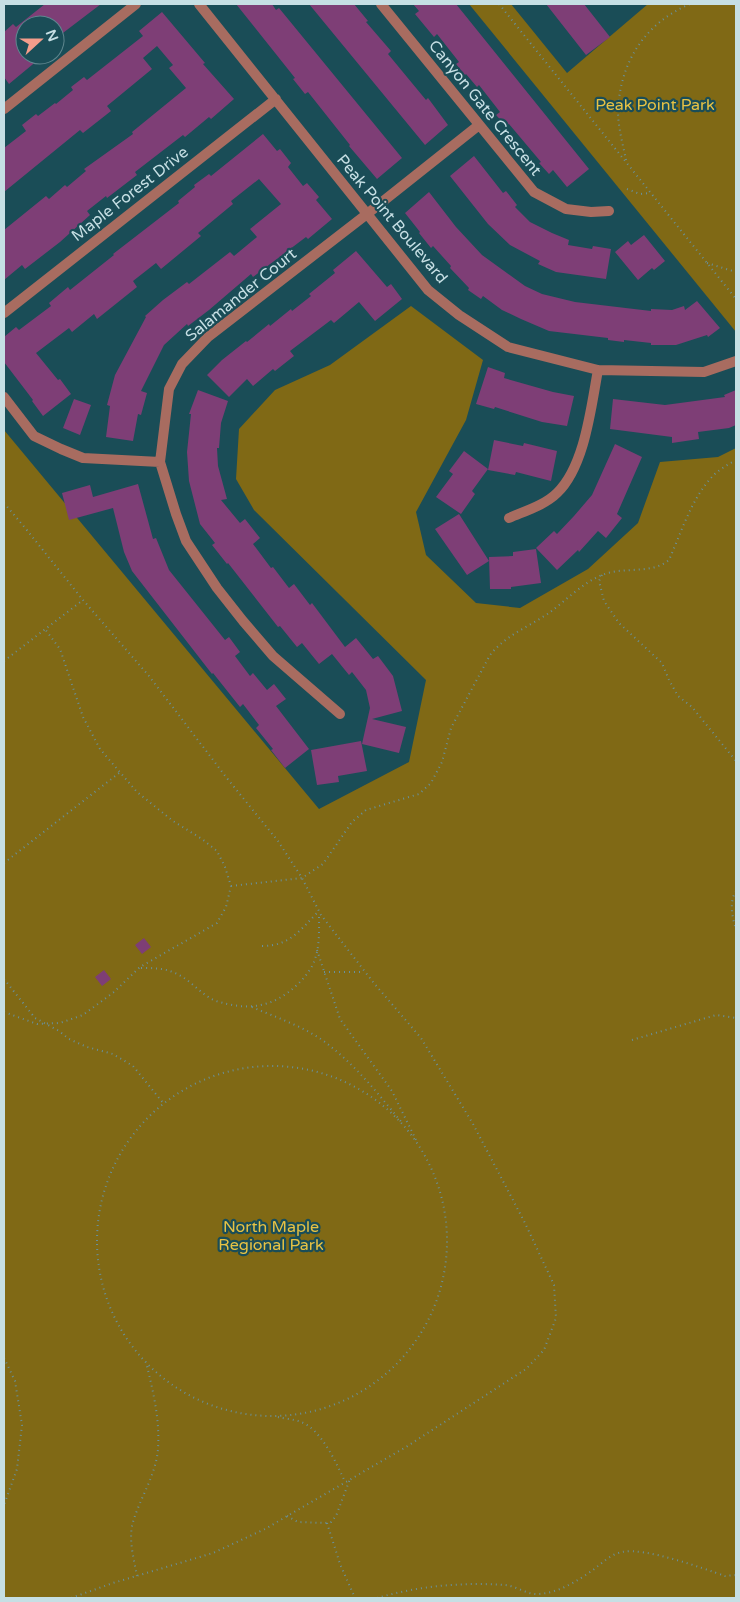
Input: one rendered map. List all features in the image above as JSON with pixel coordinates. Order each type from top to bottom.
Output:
[{"type":"street","points":[[4,109],[136,4]]},
{"type":"street","name":"Peak Point Boulevard","points":[[198,4],[428,290],[459,315],[508,347],[598,370],[704,372],[736,361]]},
{"type":"street","name":"Canyon Gate Crescent","points":[[381,4],[534,192],[566,209],[591,212],[610,211]]},
{"type":"street","name":"Maple Forest Drive","points":[[4,313],[276,99]]},
{"type":"street","name":"Salamander Court","points":[[340,714],[273,656],[217,588],[186,541],[160,462],[169,390],[182,364],[208,337],[478,125]]},
{"type":"street","points":[[509,518],[544,503],[558,493],[573,471],[587,430],[598,370]]},
{"type":"street","points":[[4,397],[34,436],[61,449],[83,458],[160,462]]},
{"type":"path","points":[[499,4],[736,299]]},
{"type":"path","points":[[626,162],[618,113],[622,78],[642,37],[673,11],[690,4]]},
{"type":"path","points":[[627,189],[640,194],[651,193]]},
{"type":"path","points":[[708,263],[736,272]]},
{"type":"path","points":[[231,886],[302,878],[323,864],[352,822],[366,810],[419,794],[431,782],[442,762],[452,728],[496,647],[505,638],[548,614],[602,575],[618,571],[654,568],[664,564],[669,560],[698,496],[711,477],[720,469],[736,460]]},
{"type":"path","points":[[4,503],[83,600],[149,676],[226,777],[278,841],[302,878],[319,911],[365,972],[421,1038],[472,1124],[525,1223],[554,1285],[556,1318],[544,1350],[526,1369],[406,1447],[265,1529],[213,1553],[70,1598]]},
{"type":"path","points":[[602,575],[599,581],[604,601],[619,622],[662,663],[678,696],[692,707],[736,761]]},
{"type":"path","points":[[4,661],[83,600]]},
{"type":"path","points":[[4,1012],[37,1024],[60,1023],[83,1015],[114,992],[140,968],[217,922],[226,907],[231,886],[217,851],[173,821],[137,792],[100,749],[83,717],[60,650],[45,629]]},
{"type":"path","points":[[4,863],[119,773]]},
{"type":"path","points":[[736,891],[731,903],[736,929]]},
{"type":"path","points":[[262,946],[274,946],[292,938],[319,911]]},
{"type":"path","points":[[140,968],[160,968],[176,973],[214,1000],[240,1007],[268,1004],[291,990],[305,977],[315,960],[319,911]]},
{"type":"path","points":[[275,1417],[317,1411],[356,1396],[390,1371],[417,1340],[436,1303],[446,1262],[446,1220],[436,1179],[392,1091],[340,1019],[317,949]]},
{"type":"path","points":[[324,972],[365,972]]},
{"type":"path","points":[[4,979],[35,1018],[69,1039],[87,1047],[113,1054],[133,1066],[164,1104]]},
{"type":"path","points":[[250,1006],[294,1024],[329,1045],[369,1082],[416,1142]]},
{"type":"path","points":[[632,1040],[716,1015],[736,1018]]},
{"type":"path","points":[[346,1482],[320,1436],[303,1422],[234,1412],[194,1398],[159,1375],[128,1341],[107,1300],[97,1254],[100,1208],[114,1164],[140,1126],[174,1095],[216,1074],[261,1066],[307,1069],[351,1084],[389,1110],[416,1142]]},
{"type":"path","points":[[4,1358],[15,1381],[22,1425],[18,1469],[4,1505]]},
{"type":"path","points":[[137,1576],[132,1551],[133,1524],[149,1485],[158,1451],[156,1404],[146,1361]]},
{"type":"path","points":[[287,1516],[298,1522],[331,1522],[336,1516],[350,1479]]},
{"type":"path","points":[[327,1523],[340,1564],[355,1598]]},
{"type":"path","points":[[377,1598],[399,1592],[433,1587],[489,1584],[509,1585],[537,1594],[566,1588],[608,1558],[622,1552],[648,1553],[725,1576],[736,1575]]},
{"type":"green space","name":"Peak Point Park","points":[[469,4],[511,4],[567,73],[648,4],[736,4],[736,332]]},
{"type":"green space","name":"North Maple Regional Park","points":[[411,306],[483,360],[466,420],[416,512],[426,555],[476,603],[520,608],[588,569],[638,523],[660,462],[718,457],[736,448],[736,1598],[4,1598],[4,430],[319,809],[409,762],[426,680],[254,510],[236,479],[239,429],[275,390],[330,365]]},
{"type":"building","points":[[45,4],[101,4],[65,31],[65,15],[31,15]]},
{"type":"building","points":[[236,4],[272,4],[276,10],[279,8],[402,158],[377,179],[308,92],[305,94],[293,79],[295,78]]},
{"type":"building","points":[[309,4],[354,4],[368,21],[366,22],[391,51],[388,54],[426,100],[428,98],[448,125],[425,145]]},
{"type":"building","points":[[413,4],[456,4],[589,169],[567,187],[553,170],[549,174],[509,124],[506,126],[496,115],[500,112],[479,85],[477,87],[456,64],[459,62],[437,34],[434,37],[415,14],[419,11]]},
{"type":"building","points":[[546,4],[584,4],[610,37],[586,55]]},
{"type":"building","points":[[162,12],[205,63],[203,64],[234,99],[211,119],[209,117],[185,137],[183,135],[135,172],[137,175],[87,211],[90,215],[60,242],[25,269],[22,265],[4,280],[4,230],[46,196],[49,199],[65,185],[67,187],[86,171],[84,169],[133,134],[132,132],[186,88],[169,68],[173,65],[157,46],[143,58],[152,69],[107,106],[111,111],[83,133],[80,130],[4,192],[4,148],[26,131],[22,125],[36,114],[38,116],[56,104],[73,90],[71,87],[84,77],[87,80],[143,36],[139,31]]},
{"type":"building","points":[[13,24],[15,26],[15,65],[32,65],[9,84],[4,77],[4,32]]},
{"type":"building","points":[[263,134],[277,151],[280,149],[291,163],[288,167],[303,186],[307,183],[319,197],[316,200],[332,219],[308,239],[306,237],[253,277],[251,274],[209,310],[188,326],[187,324],[164,345],[141,391],[147,393],[141,415],[138,414],[133,441],[106,437],[110,406],[107,405],[115,375],[145,316],[163,300],[187,282],[189,284],[230,252],[234,256],[257,237],[250,229],[281,204],[259,179],[231,201],[233,204],[198,233],[201,236],[161,269],[156,263],[133,281],[137,287],[97,319],[94,314],[72,332],[69,328],[36,353],[71,394],[43,416],[4,362],[4,337],[16,327],[19,330],[51,306],[49,303],[68,287],[70,290],[179,203],[178,201],[195,187],[194,185],[209,174],[211,176]]},
{"type":"building","points":[[474,156],[503,193],[506,191],[517,205],[515,207],[530,222],[569,240],[568,245],[592,249],[593,246],[611,249],[606,279],[556,272],[538,264],[540,261],[510,245],[488,224],[450,176]]},
{"type":"building","points":[[429,192],[456,227],[482,255],[525,286],[542,294],[575,302],[651,311],[651,309],[672,310],[684,306],[685,310],[697,301],[720,328],[708,337],[707,335],[676,345],[651,345],[651,343],[624,340],[624,342],[608,340],[608,338],[549,331],[521,319],[502,310],[483,296],[481,299],[468,290],[469,288],[450,268],[451,266],[433,246],[431,248],[419,233],[405,213]]},
{"type":"building","points":[[644,235],[665,261],[654,270],[652,268],[638,280],[615,252],[628,241],[631,245]]},
{"type":"building","points":[[356,251],[387,287],[391,284],[402,299],[375,321],[359,302],[334,323],[331,320],[290,351],[294,356],[275,371],[273,369],[253,386],[247,379],[229,397],[207,375],[246,341],[269,324],[270,326],[291,309],[292,311],[311,296],[309,294],[335,273],[333,270]]},
{"type":"building","points":[[488,367],[505,373],[504,378],[574,396],[567,426],[542,422],[495,407],[494,409],[476,404]]},
{"type":"building","points":[[198,390],[228,401],[221,423],[219,448],[217,448],[218,466],[227,499],[221,500],[240,523],[245,519],[260,538],[253,544],[271,568],[273,567],[289,588],[294,584],[310,605],[312,603],[345,647],[356,638],[373,659],[378,656],[393,676],[402,711],[372,719],[406,727],[399,753],[362,744],[370,708],[366,690],[352,672],[349,675],[332,654],[319,664],[302,643],[297,647],[280,626],[278,627],[212,545],[215,543],[200,524],[189,481],[187,452],[191,414],[189,414]]},
{"type":"building","points":[[736,390],[736,425],[729,428],[698,432],[699,439],[672,443],[672,437],[610,429],[613,399],[665,405],[725,397],[724,395]]},
{"type":"building","points":[[74,399],[91,405],[80,435],[63,428]]},
{"type":"building","points":[[494,440],[523,446],[524,443],[557,451],[551,481],[516,472],[515,475],[488,470]]},
{"type":"building","points":[[615,444],[642,457],[617,514],[622,518],[606,538],[598,531],[579,552],[578,550],[557,570],[536,548],[554,531],[557,534],[592,495]]},
{"type":"building","points":[[464,451],[488,469],[472,491],[475,494],[461,514],[436,497],[453,474],[449,471]]},
{"type":"building","points":[[138,484],[153,539],[156,538],[169,570],[225,640],[229,637],[240,652],[235,656],[250,676],[253,673],[267,690],[274,684],[286,699],[276,706],[309,749],[285,768],[256,728],[259,725],[243,704],[240,707],[212,674],[132,571],[124,552],[113,508],[69,520],[62,493],[90,485],[93,497]]},
{"type":"building","points":[[459,514],[489,561],[467,575],[435,529]]},
{"type":"building","points":[[536,549],[541,583],[511,587],[511,589],[490,589],[489,557],[513,556],[513,552]]},
{"type":"building","points":[[361,741],[367,771],[338,776],[339,782],[317,785],[311,750]]},
{"type":"building","points":[[144,938],[151,947],[142,954],[135,945]]},
{"type":"building","points":[[104,970],[111,979],[102,986],[95,977]]}]
